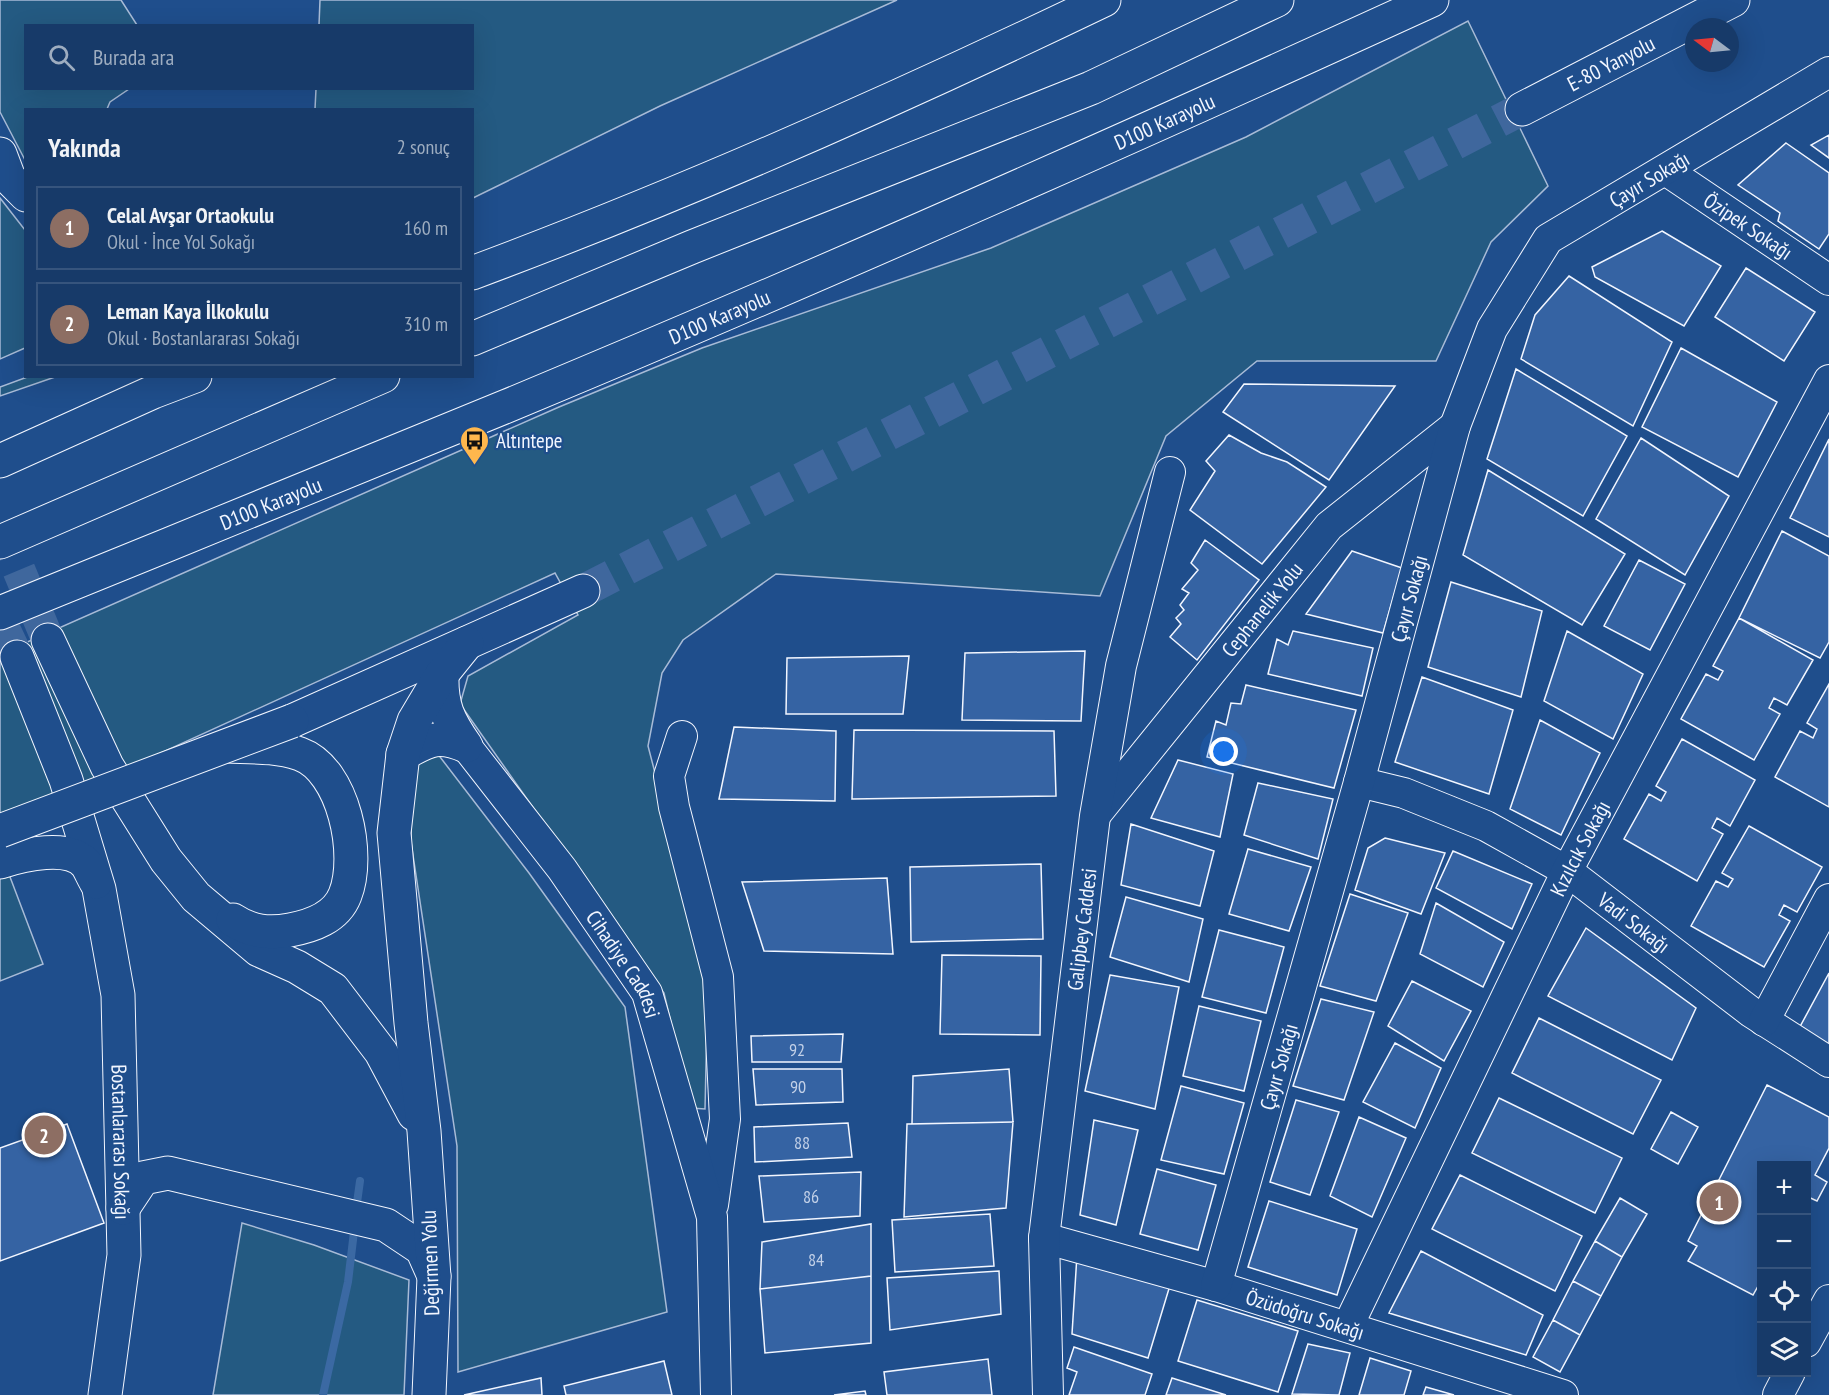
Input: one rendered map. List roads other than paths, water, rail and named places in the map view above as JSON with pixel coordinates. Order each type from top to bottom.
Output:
[{"type":"main road","points":[[474,272],[564,239],[950,74],[1104,0]]},
{"type":"main road","points":[[474,338],[692,247],[1091,88],[1277,0]]},
{"type":"main road","name":"D100 Karayolu","points":[[0,613],[508,405],[809,278],[1164,123],[1432,0]]},
{"type":"main road","name":"E-80 Yanyolu","points":[[1522,109],[1733,0]]},
{"type":"main road","points":[[0,154],[9,178],[24,193]]},
{"type":"main road","points":[[474,265],[564,239]]},
{"type":"main road","points":[[0,461],[153,392],[190,378]]},
{"type":"main road","points":[[0,542],[378,378]]},
{"type":"main road","points":[[0,831],[292,721],[583,591]]},
{"type":"main road","points":[[48,640],[107,766],[166,860],[196,897],[258,950],[297,967],[333,989],[381,1052],[424,1131]]},
{"type":"main road","name":"Değirmen Yolu","points":[[429,1395],[434,1277],[424,1131],[411,1023],[394,833],[403,754],[414,721],[442,674],[466,643]]},
{"type":"main road","points":[[17,657],[66,780],[99,889]]},
{"type":"main road","points":[[442,674],[441,698],[449,721],[466,746]]},
{"type":"main road","points":[[403,754],[432,739],[448,739],[466,746]]},
{"type":"main road","points":[[196,897],[238,924],[263,933],[315,925],[336,909],[345,895],[349,868],[347,828],[334,784],[321,766],[301,754],[277,749],[227,746]]},
{"type":"main road","points":[[0,862],[23,855],[58,852],[85,863],[99,889]]},
{"type":"main road","name":"Bostanlararası Sokağı","points":[[99,889],[118,995],[124,1254],[105,1395]]},
{"type":"main road","points":[[123,1208],[143,1178],[168,1173],[386,1225],[422,1250],[434,1277]]},
{"type":"street","name":"Çayır Sokağı","points":[[1216,1286],[1359,782],[1455,426],[1492,329],[1548,240],[1667,171],[1829,72]]},
{"type":"street","name":"Özipek Sokağı","points":[[1667,171],[1829,280]]},
{"type":"street","name":"Kızılcık Sokağı","points":[[1348,1326],[1567,871],[1829,380]]},
{"type":"street","name":"Cephanelik Yolu","points":[[1095,816],[1329,526],[1455,426]]},
{"type":"street","name":"Galipbey Caddesi","points":[[1048,1395],[1044,1238],[1095,816],[1121,666],[1170,472]]},
{"type":"street","name":"Cihadiye Caddesi","points":[[682,736],[669,776],[674,807],[718,977],[725,1119],[712,1217],[716,1395]]},
{"type":"street","name":"Cihadiye Caddesi","points":[[466,746],[562,869],[647,993],[712,1217]]},
{"type":"street","name":"Vadi Sokağı","points":[[1359,782],[1404,793],[1486,826],[1567,871],[1764,1022],[1829,1062]]},
{"type":"street","points":[[1764,1022],[1829,899]]},
{"type":"street","name":"Özüdoğru Sokağı","points":[[1044,1238],[1216,1286],[1563,1395]]},
{"type":"street","points":[[1811,1333],[1829,1300]]},
{"type":"street","points":[[1778,1395],[1787,1377]]},
{"type":"waterway","points":[[356,1210],[360,1181]]},
{"type":"waterway","points":[[323,1395],[348,1282],[355,1223]]},
{"type":"tunnel","points":[[583,591],[1522,109]]},
{"type":"tunnel","points":[[0,525],[48,640]]},
{"type":"tunnel","points":[[0,621],[17,657]]},
{"type":"place","name":"Altıntepe","points":[[475,466]]},
{"type":"place","name":"Leman Kaya İlkokulu","points":[[44,1135]]},
{"type":"place","name":"Celal Avşar Ortaokulu","points":[[1719,1202]]}]
